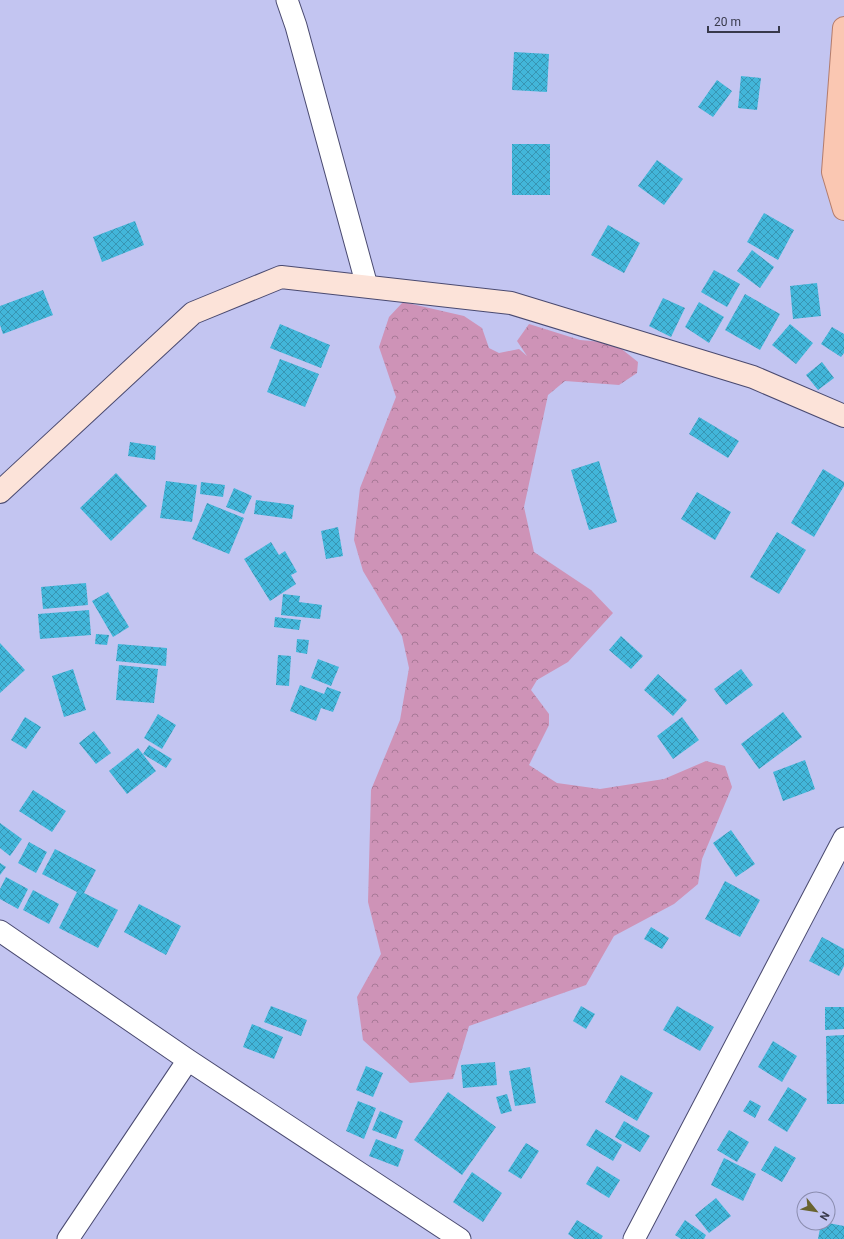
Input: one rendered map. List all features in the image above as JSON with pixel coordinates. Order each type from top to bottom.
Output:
[{"type":"main road","points":[[844,28],[833,172],[844,208]]},
{"type":"street","points":[[287,0],[296,26],[367,286]]},
{"type":"street","points":[[0,492],[193,313],[282,277],[511,303],[753,377],[844,416]]},
{"type":"street","points":[[634,1239],[844,838]]},
{"type":"street","points":[[0,931],[188,1060],[460,1239]]},
{"type":"street","points":[[68,1239],[188,1060]]},
{"type":"green space","points":[[403,302],[464,316],[482,328],[489,348],[499,353],[519,349],[527,356],[517,341],[529,324],[580,340],[614,343],[638,362],[637,373],[619,385],[565,381],[548,395],[524,507],[534,552],[591,590],[613,613],[568,662],[537,680],[531,690],[549,714],[549,725],[529,765],[557,783],[600,789],[664,779],[706,761],[725,766],[732,787],[702,859],[698,884],[674,904],[614,936],[586,985],[469,1026],[453,1079],[410,1083],[363,1040],[357,997],[381,954],[368,902],[371,790],[400,720],[409,668],[402,636],[363,571],[354,540],[360,488],[396,397],[379,347],[389,317]]},
{"type":"building","points":[[514,52],[549,54],[547,92],[512,90]]},
{"type":"building","points":[[741,76],[761,78],[757,110],[738,108]]},
{"type":"building","points":[[717,80],[732,91],[713,117],[698,107]]},
{"type":"building","points":[[512,144],[550,144],[550,195],[512,195]]},
{"type":"building","points":[[657,160],[683,179],[664,205],[638,186]]},
{"type":"building","points":[[764,213],[794,230],[778,260],[747,242]]},
{"type":"building","points":[[135,221],[144,245],[102,262],[93,237]]},
{"type":"building","points":[[608,225],[640,243],[624,273],[591,255]]},
{"type":"building","points":[[752,250],[774,267],[760,288],[737,271]]},
{"type":"building","points":[[714,270],[740,284],[727,307],[701,292]]},
{"type":"building","points":[[817,283],[821,316],[793,319],[790,286]]},
{"type":"building","points":[[43,290],[53,315],[3,334],[0,325],[0,306]]},
{"type":"building","points":[[745,294],[780,314],[760,350],[725,330]]},
{"type":"building","points":[[663,298],[685,308],[671,337],[649,326]]},
{"type":"building","points":[[699,302],[724,317],[709,343],[685,327]]},
{"type":"building","points":[[280,324],[330,345],[321,368],[270,348]]},
{"type":"building","points":[[790,324],[813,343],[796,364],[772,345]]},
{"type":"building","points":[[832,327],[844,334],[844,353],[841,357],[821,344]]},
{"type":"building","points":[[280,359],[319,374],[305,407],[267,392]]},
{"type":"building","points":[[822,362],[834,378],[818,390],[806,375]]},
{"type":"building","points":[[699,417],[739,441],[728,458],[689,434]]},
{"type":"building","points":[[130,442],[156,446],[155,460],[128,456]]},
{"type":"building","points":[[599,461],[617,522],[589,530],[571,470]]},
{"type":"building","points":[[823,469],[844,482],[844,486],[814,537],[791,523]]},
{"type":"building","points":[[116,473],[147,506],[111,541],[80,508]]},
{"type":"building","points":[[166,481],[197,485],[192,522],[160,518]]},
{"type":"building","points":[[201,482],[225,485],[223,497],[200,494]]},
{"type":"building","points":[[234,488],[252,496],[244,514],[226,507]]},
{"type":"building","points":[[697,492],[731,512],[715,540],[681,519]]},
{"type":"building","points":[[256,500],[294,505],[292,519],[254,514]]},
{"type":"building","points":[[207,503],[244,518],[229,554],[192,539]]},
{"type":"building","points":[[338,527],[343,556],[326,559],[321,531]]},
{"type":"building","points":[[777,532],[806,550],[779,594],[750,577]]},
{"type":"building","points":[[271,542],[279,555],[285,551],[297,572],[291,575],[296,584],[270,601],[244,559]]},
{"type":"building","points":[[86,583],[88,605],[43,609],[41,587]]},
{"type":"building","points":[[108,592],[129,627],[113,637],[92,601]]},
{"type":"building","points":[[283,594],[300,596],[299,602],[322,605],[320,619],[281,615]]},
{"type":"building","points":[[89,610],[91,635],[40,639],[38,614]]},
{"type":"building","points":[[275,617],[301,620],[299,630],[274,627]]},
{"type":"building","points":[[96,634],[109,635],[107,645],[95,644]]},
{"type":"building","points":[[621,636],[643,656],[631,669],[609,650]]},
{"type":"building","points":[[297,639],[309,640],[307,654],[296,652]]},
{"type":"building","points":[[0,643],[25,670],[0,693]]},
{"type":"building","points":[[118,644],[167,648],[166,666],[116,661]]},
{"type":"building","points":[[278,655],[291,656],[289,686],[276,685]]},
{"type":"building","points":[[318,659],[339,667],[331,686],[311,678]]},
{"type":"building","points":[[119,665],[158,669],[154,703],[116,700]]},
{"type":"building","points":[[73,669],[86,710],[64,717],[52,676]]},
{"type":"building","points":[[741,669],[753,685],[726,705],[714,689]]},
{"type":"building","points":[[658,674],[687,700],[673,716],[644,690]]},
{"type":"building","points":[[300,685],[324,694],[327,687],[341,692],[333,712],[321,708],[316,721],[290,711]]},
{"type":"building","points":[[783,712],[802,737],[759,769],[741,744]]},
{"type":"building","points":[[158,714],[176,725],[162,749],[144,738]]},
{"type":"building","points":[[25,717],[41,727],[26,749],[11,740]]},
{"type":"building","points":[[682,717],[699,740],[673,759],[657,736]]},
{"type":"building","points":[[94,731],[111,753],[96,764],[79,743]]},
{"type":"building","points":[[149,745],[172,759],[166,768],[143,754]]},
{"type":"building","points":[[138,748],[156,771],[127,794],[109,771]]},
{"type":"building","points":[[805,760],[815,789],[783,801],[773,772]]},
{"type":"building","points":[[33,790],[66,811],[52,832],[19,811]]},
{"type":"building","points":[[0,823],[22,839],[10,856],[0,848]]},
{"type":"building","points":[[731,830],[755,864],[736,877],[713,843]]},
{"type":"building","points":[[29,842],[47,852],[36,873],[18,863]]},
{"type":"building","points":[[55,849],[96,870],[84,893],[118,910],[98,948],[59,928],[77,892],[42,874]]},
{"type":"building","points":[[0,863],[6,867],[0,875]]},
{"type":"building","points":[[6,877],[28,889],[18,909],[0,899],[0,889]]},
{"type":"building","points":[[725,881],[760,900],[740,937],[705,919]]},
{"type":"building","points":[[33,890],[59,904],[49,924],[23,910]]},
{"type":"building","points":[[139,904],[181,926],[166,955],[124,932]]},
{"type":"building","points":[[651,927],[669,938],[662,949],[644,939]]},
{"type":"building","points":[[822,937],[844,949],[844,966],[839,976],[809,961]]},
{"type":"building","points":[[271,1006],[307,1020],[301,1036],[264,1022]]},
{"type":"building","points":[[581,1006],[595,1014],[586,1029],[573,1021]]},
{"type":"building","points":[[677,1006],[714,1027],[700,1051],[663,1030]]},
{"type":"building","points":[[825,1007],[844,1007],[844,1029],[825,1030]]},
{"type":"building","points":[[252,1024],[283,1037],[274,1059],[243,1047]]},
{"type":"building","points":[[844,1035],[844,1104],[827,1104],[826,1036]]},
{"type":"building","points":[[773,1041],[797,1056],[782,1082],[758,1067]]},
{"type":"building","points":[[495,1062],[497,1085],[463,1088],[461,1065]]},
{"type":"building","points":[[366,1066],[383,1073],[373,1097],[356,1090]]},
{"type":"building","points":[[530,1067],[536,1103],[515,1106],[509,1071]]},
{"type":"building","points":[[621,1075],[653,1093],[637,1121],[605,1102]]},
{"type":"building","points":[[788,1087],[807,1099],[787,1132],[768,1120]]},
{"type":"building","points":[[448,1092],[496,1127],[462,1175],[414,1140]]},
{"type":"building","points":[[507,1094],[512,1111],[501,1114],[496,1097]]},
{"type":"building","points":[[750,1100],[761,1106],[755,1118],[743,1111]]},
{"type":"building","points":[[358,1101],[376,1108],[364,1139],[346,1131]]},
{"type":"building","points":[[380,1111],[403,1121],[396,1139],[372,1130]]},
{"type":"building","points":[[624,1121],[650,1136],[640,1152],[615,1137]]},
{"type":"building","points":[[596,1129],[622,1145],[613,1161],[586,1145]]},
{"type":"building","points":[[729,1130],[749,1142],[737,1162],[717,1150]]},
{"type":"building","points":[[376,1139],[404,1150],[398,1167],[369,1156]]},
{"type":"building","points":[[526,1143],[539,1151],[521,1179],[508,1171]]},
{"type":"building","points":[[775,1146],[796,1158],[782,1182],[761,1170]]},
{"type":"building","points":[[724,1158],[756,1174],[743,1201],[711,1185]]},
{"type":"building","points":[[597,1166],[620,1180],[609,1198],[586,1184]]},
{"type":"building","points":[[472,1172],[502,1193],[483,1222],[453,1202]]},
{"type":"building","points":[[716,1198],[731,1216],[709,1233],[695,1215]]},
{"type":"building","points":[[577,1220],[603,1236],[601,1239],[575,1239],[568,1234]]},
{"type":"building","points":[[685,1220],[706,1235],[704,1239],[681,1239],[675,1235]]},
{"type":"building","points":[[836,1224],[844,1226],[844,1239],[818,1239],[820,1231],[836,1231]]}]
